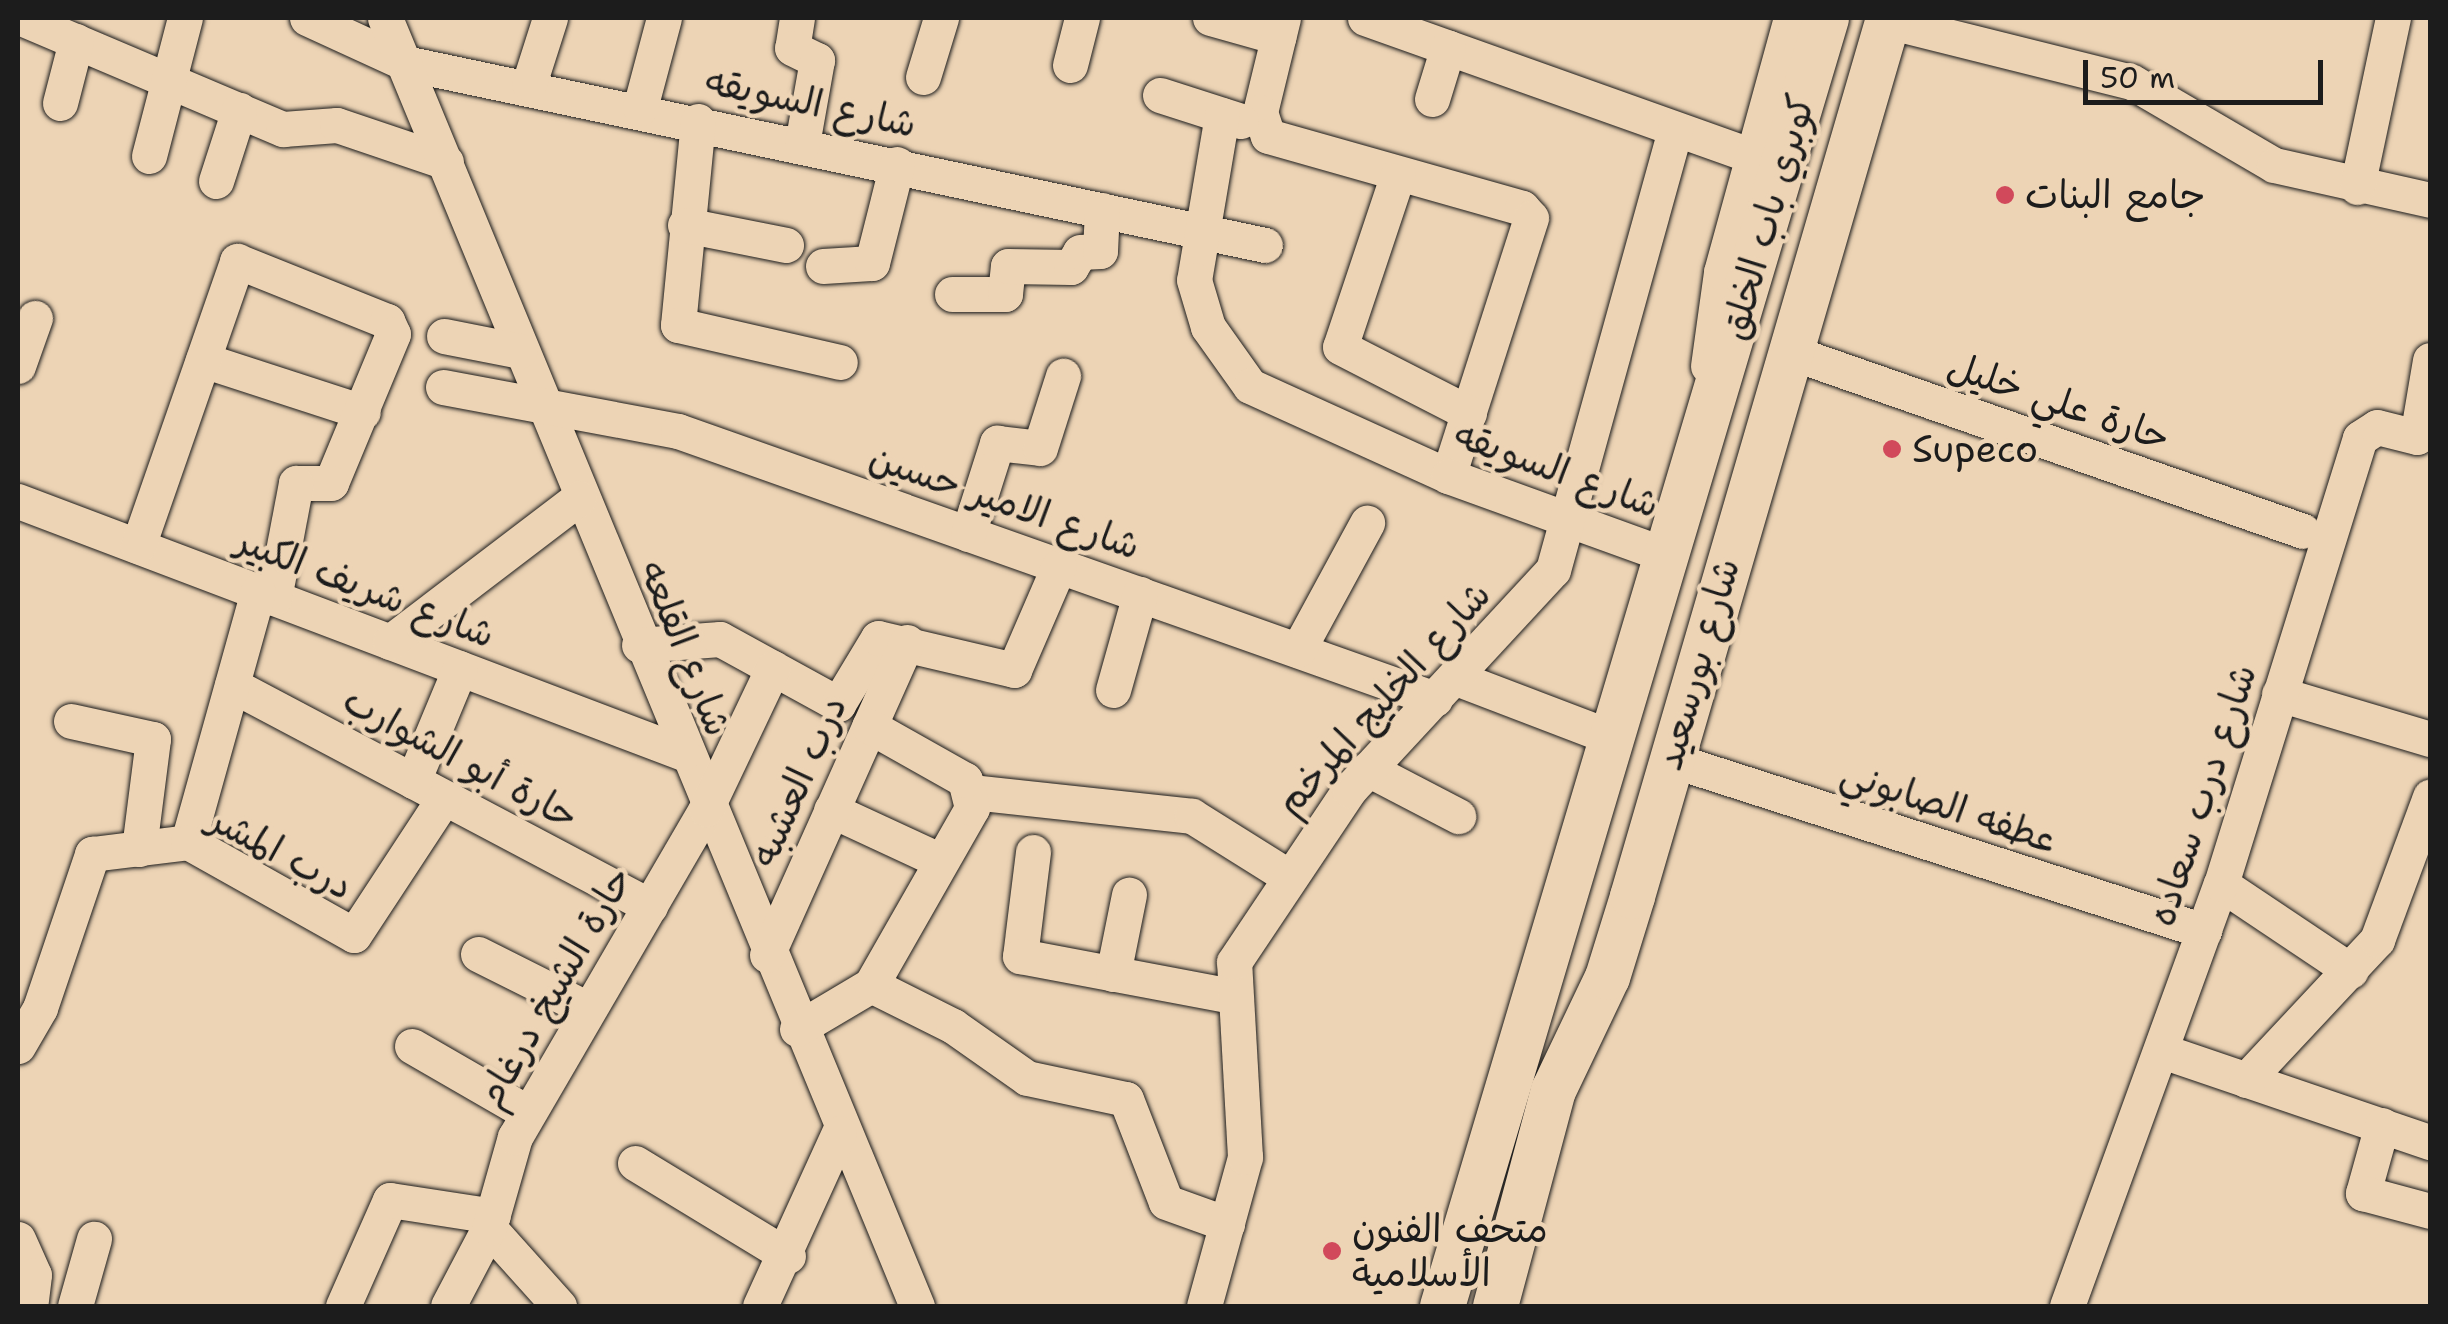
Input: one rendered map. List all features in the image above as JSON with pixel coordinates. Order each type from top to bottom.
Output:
[{"type":"main road","name":"كوبري باب الخلق","points":[[1709,417],[1761,172],[1826,18]]},
{"type":"main road","name":"شارع بورسعيد","points":[[1495,1306],[1553,1090],[1607,977],[1632,896],[1787,351],[1888,18]]},
{"type":"main road","name":"شارع بورسعيد","points":[[1442,1306],[1608,736],[1709,417]]},
{"type":"main road","points":[[1566,876],[1632,896]]},
{"type":"street","points":[[21,18],[283,130],[337,125],[446,162]]},
{"type":"street","points":[[148,156],[185,18]]},
{"type":"street","name":"شارع السويقه","points":[[307,18],[405,63],[529,84],[1264,245]]},
{"type":"street","name":"شارع القلعه","points":[[385,18],[839,1134],[916,1306]]},
{"type":"street","points":[[529,84],[550,18]]},
{"type":"street","points":[[640,108],[664,18]]},
{"type":"street","points":[[797,18],[792,48],[817,60],[802,144]]},
{"type":"street","points":[[923,77],[941,18]]},
{"type":"street","points":[[1070,65],[1082,18]]},
{"type":"street","points":[[1210,18],[1281,27],[1261,128]]},
{"type":"street","points":[[1365,18],[1676,130],[1761,172],[1791,18]]},
{"type":"street","points":[[1888,18],[2132,82],[2274,165],[2357,187],[2430,200]]},
{"type":"street","points":[[2357,187],[2393,18]]},
{"type":"street","points":[[60,102],[76,41]]},
{"type":"street","points":[[1432,99],[1448,47]]},
{"type":"street","points":[[1160,95],[1261,128],[1286,144],[1522,208],[1531,218],[1448,476]]},
{"type":"street","points":[[216,180],[239,110]]},
{"type":"street","name":"شارع السويقه","points":[[1222,115],[1198,230],[1199,304],[1250,386],[1448,476],[1574,518],[1664,554]]},
{"type":"street","points":[[698,121],[673,308],[682,329],[840,362]]},
{"type":"street","name":"شارع الخليج المرخم","points":[[1204,1306],[1227,1224],[1246,1118],[1230,996],[1251,924],[1368,770],[1553,570],[1574,518],[1676,130]]},
{"type":"street","points":[[822,266],[872,263],[897,164]]},
{"type":"street","points":[[1398,174],[1340,347],[1469,413]]},
{"type":"street","points":[[952,294],[1006,294],[1008,266],[1071,267],[1080,252],[1100,251],[1102,210]]},
{"type":"street","points":[[684,226],[786,245]]},
{"type":"street","points":[[138,546],[238,261],[387,321],[392,348],[331,483],[296,483],[266,595],[232,685],[188,842]]},
{"type":"street","points":[[18,366],[35,318]]},
{"type":"street","points":[[444,336],[520,351]]},
{"type":"street","name":"حارة علي خليل","points":[[1787,351],[2303,531]]},
{"type":"street","points":[[203,360],[363,412]]},
{"type":"street","name":"شارع درب سعاده","points":[[2067,1306],[2204,932],[2360,438],[2377,428],[2424,439],[2430,360]]},
{"type":"street","points":[[968,534],[997,443],[1040,448],[1063,376]]},
{"type":"street","name":"شارع الامير حسين","points":[[443,387],[678,431],[1298,650],[1608,736]]},
{"type":"street","points":[[390,642],[579,498]]},
{"type":"street","name":"شارع شريف الكبير","points":[[18,501],[684,753]]},
{"type":"street","points":[[1298,650],[1367,523]]},
{"type":"street","points":[[639,644],[720,639],[838,704],[872,639],[906,642],[1014,670],[1059,566]]},
{"type":"street","points":[[1113,690],[1140,594]]},
{"type":"street","name":"درب العشبه","points":[[766,955],[906,642]]},
{"type":"street","points":[[413,780],[460,668]]},
{"type":"street","name":"حارة الشيخ درغام","points":[[448,1306],[492,1222],[528,1113],[706,809],[773,668]]},
{"type":"street","name":"حارة أبو الشوارب","points":[[232,685],[650,906]]},
{"type":"street","points":[[2279,694],[2430,738]]},
{"type":"street","points":[[71,721],[153,739],[139,849]]},
{"type":"street","points":[[869,726],[972,792],[1192,816],[1286,875]]},
{"type":"street","name":"عطفه الصابوني","points":[[1669,758],[2204,932]]},
{"type":"street","points":[[1368,770],[1458,816]]},
{"type":"street","points":[[797,1030],[871,985],[942,861],[972,792]]},
{"type":"street","points":[[2246,1080],[2350,971],[2395,904],[2430,797]]},
{"type":"street","name":"درب المشر","points":[[18,1046],[40,1008],[83,861],[188,842],[354,936],[444,798]]},
{"type":"street","points":[[831,810],[942,861]]},
{"type":"street","points":[[1033,852],[1020,956],[1230,996]]},
{"type":"street","points":[[2220,884],[2350,971]]},
{"type":"street","points":[[1113,974],[1130,895]]},
{"type":"street","points":[[478,954],[588,1009]]},
{"type":"street","points":[[871,985],[953,1026],[1027,1078],[1126,1099],[1166,1202],[1227,1224]]},
{"type":"street","points":[[412,1046],[528,1113]]},
{"type":"street","points":[[2162,1051],[2430,1142]]},
{"type":"street","points":[[2382,1125],[2362,1193],[2430,1211]]},
{"type":"street","points":[[760,1306],[788,1256],[839,1134]]},
{"type":"street","points":[[635,1163],[788,1256]]},
{"type":"street","points":[[343,1306],[390,1200],[492,1222],[558,1306]]},
{"type":"street","points":[[18,1238],[34,1275],[30,1306]]},
{"type":"street","points":[[74,1306],[94,1238]]},
{"type":"place","name":"جامع البنات","points":[[2005,195]]},
{"type":"place","name":"Supeco","points":[[1892,449]]},
{"type":"place","name":"متحف الفنون الأسلامية","points":[[1332,1251]]}]
